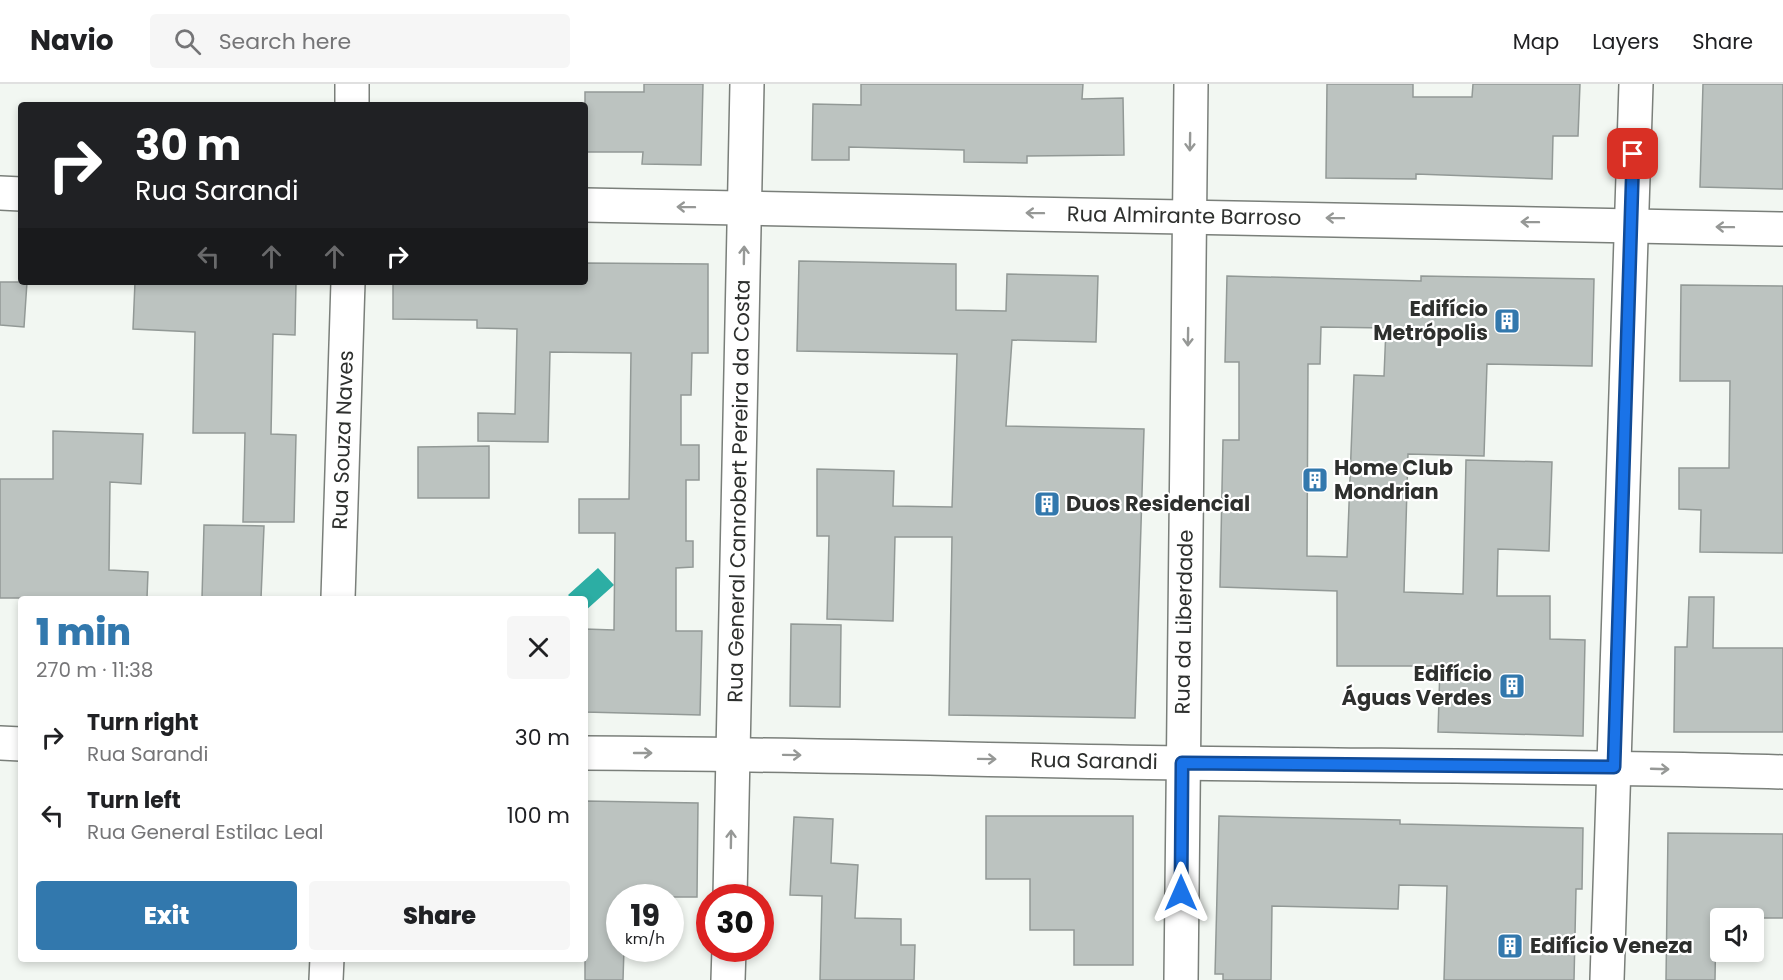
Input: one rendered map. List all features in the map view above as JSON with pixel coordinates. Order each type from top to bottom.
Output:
[{"type":"street","points":[[352,84],[352,102]]},
{"type":"street","name":"Rua General Canrobert Pereira da Costa","points":[[730,884],[747,84]]},
{"type":"street","name":"Rua da Liberdade","points":[[1181,980],[1191,84]]},
{"type":"street","points":[[1607,980],[1636,84]]},
{"type":"street","points":[[0,193],[18,194]]},
{"type":"street","name":"Rua Almirante Barroso","points":[[588,205],[1783,229]]},
{"type":"street","name":"Rua Souza Naves","points":[[338,596],[348,285]]},
{"type":"street","points":[[0,743],[18,744]]},
{"type":"street","name":"Rua Sarandi","points":[[588,753],[1182,763],[1614,767],[1783,772]]},
{"type":"street","points":[[326,980],[327,962]]},
{"type":"street","points":[[728,980],[729,962]]},
{"type":"water","points":[[598,568],[614,585],[588,608],[588,596],[568,595]]},
{"type":"building","points":[[644,84],[703,84],[701,165],[642,164],[643,152],[588,152],[588,102],[585,102],[585,92],[644,92]]},
{"type":"building","points":[[861,84],[1083,84],[1082,99],[1123,98],[1124,155],[1027,156],[1027,163],[964,162],[964,150],[849,147],[849,160],[812,160],[813,104],[861,105]]},
{"type":"building","points":[[1327,84],[1413,84],[1413,97],[1472,97],[1473,84],[1580,84],[1578,136],[1553,136],[1552,179],[1416,174],[1416,179],[1326,178]]},
{"type":"building","points":[[1703,84],[1783,84],[1783,189],[1700,187]]},
{"type":"building","points":[[799,261],[956,264],[956,310],[1006,311],[1007,274],[1098,276],[1096,342],[1012,340],[1006,426],[1144,429],[1135,718],[949,715],[952,537],[895,537],[893,621],[827,619],[829,536],[817,536],[817,469],[894,471],[893,506],[952,507],[957,354],[797,351]]},
{"type":"building","points":[[588,263],[708,264],[708,353],[692,353],[691,395],[681,395],[681,445],[699,445],[699,480],[686,480],[686,541],[693,541],[693,567],[676,568],[676,631],[702,631],[700,715],[588,712],[588,629],[614,630],[615,533],[579,533],[579,499],[629,499],[631,353],[550,352],[548,442],[478,441],[478,413],[515,414],[517,329],[477,328],[477,320],[393,319],[393,285],[588,285]]},
{"type":"building","points":[[1227,276],[1421,281],[1421,276],[1594,279],[1592,366],[1487,364],[1484,456],[1408,454],[1404,592],[1463,594],[1466,460],[1552,462],[1549,551],[1498,549],[1497,596],[1550,596],[1550,639],[1585,640],[1583,736],[1438,732],[1440,666],[1337,666],[1337,591],[1220,587],[1223,440],[1239,440],[1239,362],[1225,362]],"holes":[[[1321,327],[1386,328],[1384,376],[1354,375],[1347,557],[1307,556],[1308,364],[1320,364]]]},
{"type":"building","points":[[0,282],[18,282],[18,285],[27,285],[24,327],[0,325]]},
{"type":"building","points":[[135,285],[296,285],[295,335],[273,334],[271,434],[296,435],[294,522],[243,522],[245,433],[193,433],[195,332],[133,329]]},
{"type":"building","points":[[1681,285],[1783,286],[1783,553],[1700,552],[1701,510],[1679,509],[1679,468],[1729,468],[1730,381],[1680,381]]},
{"type":"building","points":[[53,431],[143,434],[141,484],[110,482],[109,570],[148,572],[147,596],[0,598],[0,479],[53,479]]},
{"type":"building","points":[[489,446],[489,498],[418,498],[418,447]]},
{"type":"building","points":[[204,525],[264,526],[261,596],[202,596]]},
{"type":"building","points":[[1689,597],[1714,597],[1713,648],[1783,648],[1783,732],[1674,732],[1675,647],[1687,647]]},
{"type":"building","points":[[791,624],[841,625],[840,707],[790,706]]},
{"type":"building","points":[[588,801],[698,803],[696,897],[684,897],[684,884],[606,884],[606,962],[624,962],[623,980],[585,980],[585,962],[588,962]]},
{"type":"building","points":[[986,816],[1133,816],[1133,965],[1074,965],[1074,930],[1030,930],[1030,879],[986,879]]},
{"type":"building","points":[[1219,816],[1400,820],[1400,824],[1583,828],[1582,889],[1576,889],[1574,980],[1444,980],[1447,886],[1399,885],[1398,909],[1272,906],[1271,980],[1223,980],[1223,974],[1215,974]]},
{"type":"building","points":[[794,817],[833,819],[831,863],[858,865],[855,918],[901,919],[901,945],[915,945],[914,980],[820,980],[822,896],[790,895]]},
{"type":"building","points":[[1668,833],[1783,834],[1783,918],[1764,918],[1764,908],[1710,908],[1710,962],[1715,962],[1715,980],[1666,980]]},
{"type":"place","name":"Edifício Metrópolis","points":[[1507,321]]},
{"type":"place","name":"Home Club Mondrian","points":[[1315,480]]},
{"type":"place","name":"Duos Residencial","points":[[1047,504]]},
{"type":"place","name":"Edifício Águas Verdes","points":[[1512,686]]},
{"type":"place","name":"Edifício Veneza","points":[[1510,946]]},
{"type":"route","points":[[1181,893],[1182,763],[1614,767],[1633,154]]}]
